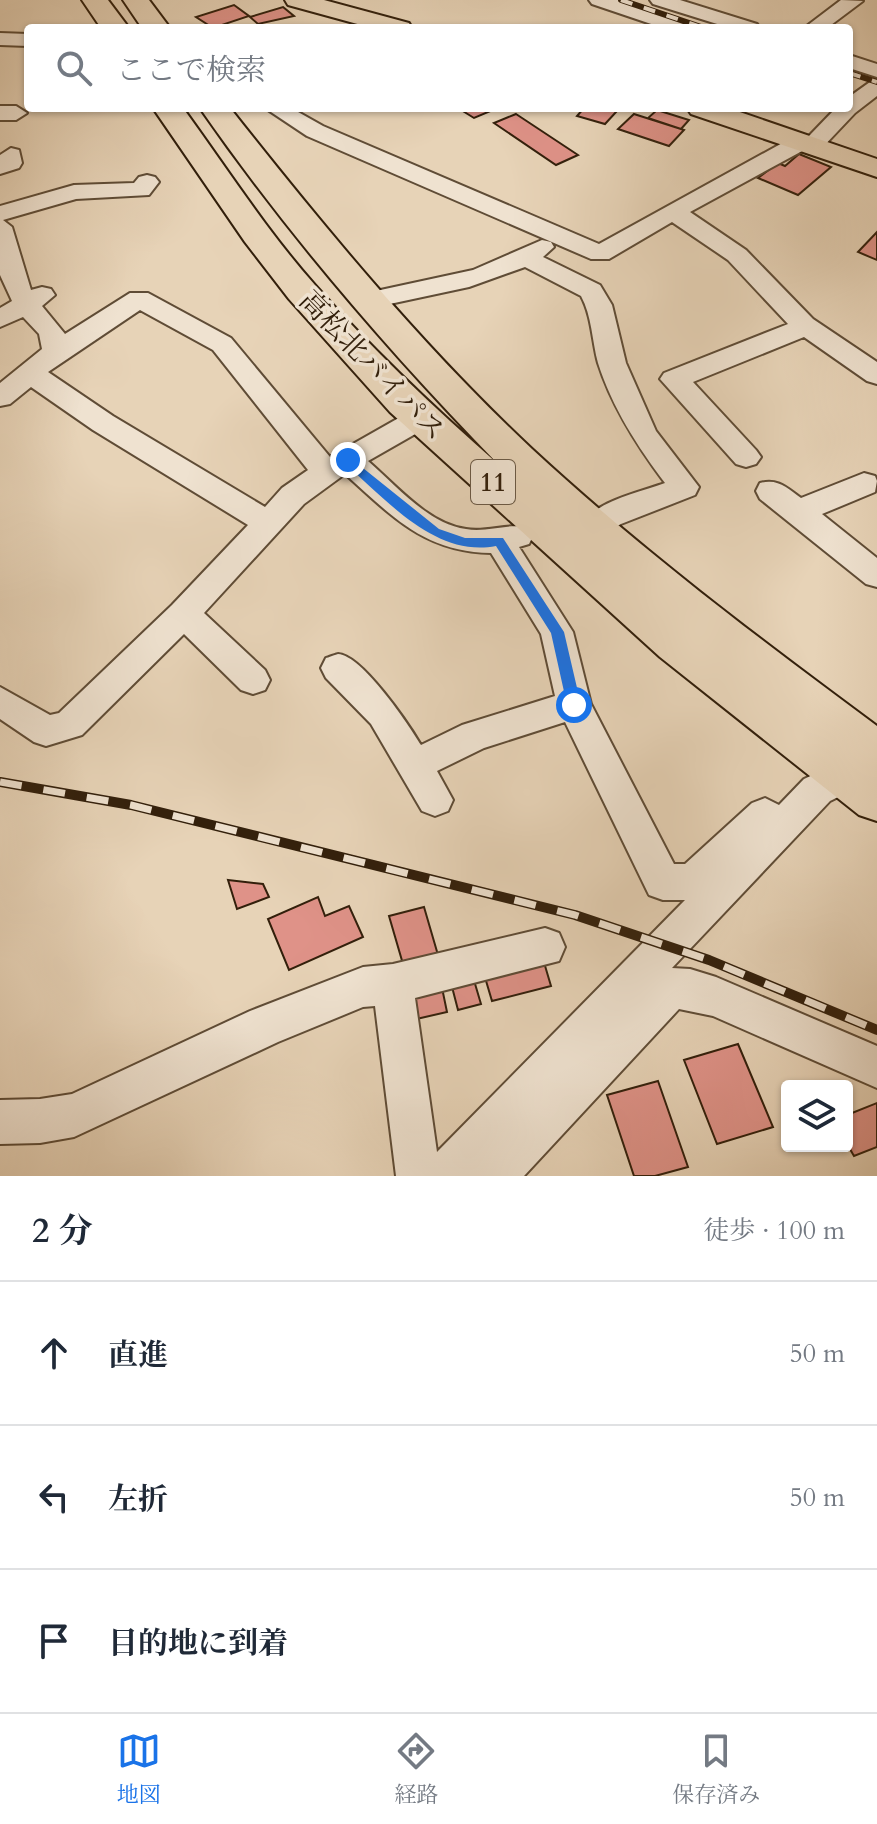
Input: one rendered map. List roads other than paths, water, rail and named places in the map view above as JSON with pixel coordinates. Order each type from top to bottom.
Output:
[{"type":"highway","points":[[95,0],[112,24]]},
{"type":"highway","points":[[136,0],[153,24]]},
{"type":"highway","name":"高松北バイパス","points":[[171,112],[257,235],[301,291],[356,354],[421,418],[676,644],[859,776]]},
{"type":"highway","name":"高松北バイパス","points":[[218,112],[296,212],[452,391],[517,458],[705,624],[859,776]]},
{"type":"main road","points":[[297,0],[385,24]]},
{"type":"main road","points":[[713,112],[877,168]]},
{"type":"street","points":[[599,0],[670,24]]},
{"type":"street","points":[[660,0],[737,24]]},
{"type":"street","points":[[820,24],[851,0]]},
{"type":"street","points":[[0,39],[24,40]]},
{"type":"street","points":[[853,64],[876,82]]},
{"type":"street","points":[[853,80],[876,82]]},
{"type":"street","points":[[853,104],[876,82]]},
{"type":"street","points":[[283,112],[315,131],[600,254],[673,212],[808,143],[844,112]]},
{"type":"street","points":[[0,214],[74,192],[141,190],[147,182]]},
{"type":"street","points":[[673,212],[737,255],[807,326],[877,375]]},
{"type":"street","points":[[0,227],[12,276],[22,299],[36,299]]},
{"type":"street","points":[[371,300],[468,280],[526,258],[558,236]]},
{"type":"street","points":[[526,258],[591,291],[599,305],[612,363],[644,435],[684,487],[610,516],[595,527]]},
{"type":"street","points":[[0,319],[36,299]]},
{"type":"street","points":[[36,299],[56,341],[56,352]]},
{"type":"street","points":[[0,397],[56,352],[139,299],[222,344],[337,466],[435,532],[465,543],[483,544],[543,527]]},
{"type":"street","points":[[746,457],[674,379],[807,326]]},
{"type":"street","points":[[31,374],[103,423],[268,523]]},
{"type":"street","points":[[0,701],[46,731],[70,725],[184,614],[293,496],[337,466],[421,418]]},
{"type":"street","points":[[798,512],[864,484]]},
{"type":"street","points":[[771,491],[875,571]]},
{"type":"street","points":[[499,541],[557,632],[574,705],[663,882],[693,882],[796,791],[859,776]]},
{"type":"street","points":[[184,614],[253,680]]},
{"type":"street","points":[[338,668],[383,714],[435,800]]},
{"type":"street","points":[[414,765],[474,736],[574,705]]},
{"type":"street","points":[[445,1176],[859,776]]},
{"type":"street","points":[[0,1122],[40,1121],[74,1115],[265,1026],[363,987],[393,984],[545,947]]},
{"type":"street","points":[[393,984],[418,1176]]},
{"type":"street","points":[[493,1176],[671,988],[690,989],[716,997],[877,1067]]},
{"type":"railway","points":[[621,0],[692,24]]},
{"type":"railway","points":[[853,74],[877,82]]},
{"type":"railway","points":[[0,782],[131,805],[575,915],[709,960],[877,1030]]}]
